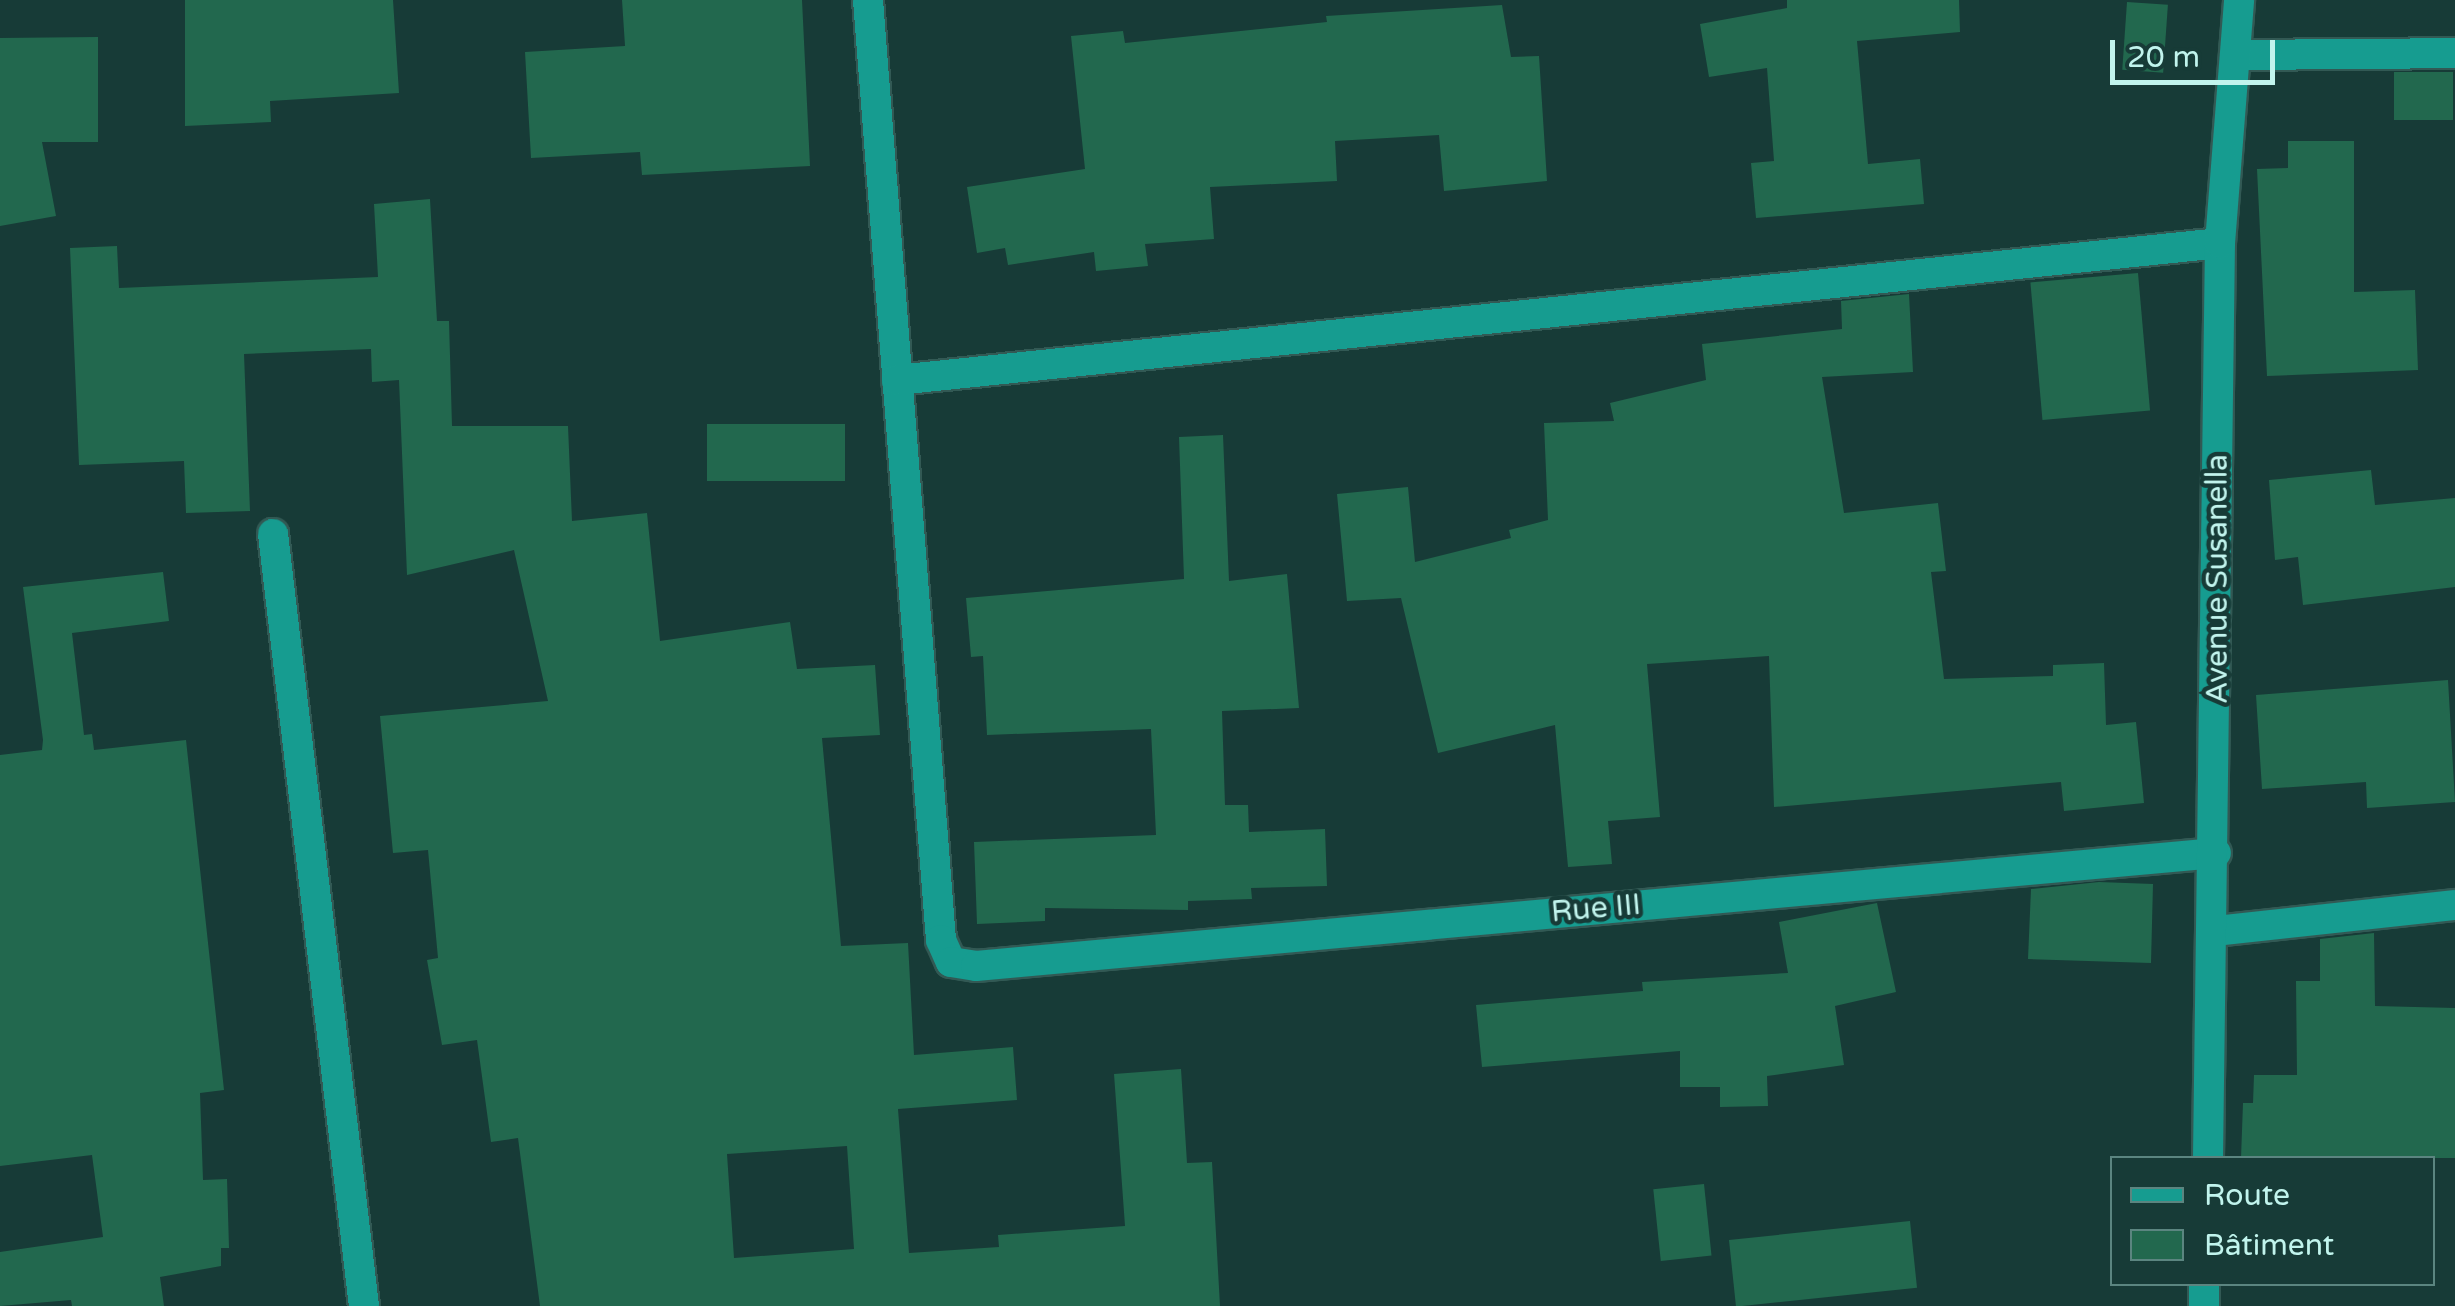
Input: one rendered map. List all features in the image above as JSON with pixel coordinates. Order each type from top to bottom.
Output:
[{"type":"street","points":[[868,0],[897,380],[2220,243]]},
{"type":"street","name":"Avenue Susanella","points":[[2208,1156],[2216,852],[2220,243],[2239,55],[2239,0]]},
{"type":"street","points":[[2239,55],[2455,52]]},
{"type":"street","name":"Rue III","points":[[897,380],[940,940],[950,962],[976,966],[2216,852]]},
{"type":"street","points":[[273,534],[364,1306]]},
{"type":"street","points":[[2214,932],[2455,906]]},
{"type":"building","points":[[185,0],[393,0],[399,93],[270,101],[271,122],[185,126]]},
{"type":"building","points":[[622,0],[802,0],[810,166],[642,175],[640,152],[531,158],[525,52],[625,46]]},
{"type":"building","points":[[1787,0],[1959,0],[1960,32],[1857,41],[1868,164],[1920,159],[1924,204],[1756,218],[1751,163],[1774,161],[1767,68],[1709,77],[1700,24],[1787,8]]},
{"type":"building","points":[[2127,2],[2168,5],[2163,73],[2122,70]]},
{"type":"building","points":[[1502,5],[1511,57],[1539,56],[1547,181],[1444,191],[1439,135],[1335,141],[1337,181],[1210,187],[1214,239],[1145,244],[1148,266],[1096,271],[1094,252],[1008,265],[1005,248],[977,253],[967,187],[1085,169],[1071,36],[1123,31],[1125,43],[1327,22],[1326,16]]},
{"type":"building","points":[[98,37],[98,142],[42,142],[56,216],[0,226],[0,38]]},
{"type":"building","points":[[2394,72],[2453,72],[2453,120],[2394,120]]},
{"type":"building","points":[[2288,141],[2354,141],[2354,292],[2415,290],[2418,370],[2267,376],[2257,169],[2288,168]]},
{"type":"building","points":[[430,199],[437,321],[449,321],[452,426],[568,426],[572,521],[647,513],[660,641],[790,622],[797,669],[875,665],[880,735],[822,738],[841,946],[908,943],[914,1055],[1013,1047],[1017,1100],[898,1109],[909,1253],[999,1247],[998,1235],[1125,1226],[1114,1074],[1181,1069],[1187,1163],[1212,1162],[1220,1306],[540,1306],[518,1138],[491,1142],[477,1040],[442,1045],[427,960],[438,958],[428,850],[393,853],[380,716],[548,701],[514,550],[407,575],[399,380],[372,382],[371,349],[244,354],[250,511],[186,513],[184,461],[79,465],[70,248],[117,246],[119,288],[378,277],[374,204]],"holes":[[[847,1146],[854,1249],[734,1258],[727,1154]]]},
{"type":"building","points":[[2138,273],[2150,410],[2042,420],[2030,282]]},
{"type":"building","points":[[1909,294],[1913,372],[1822,377],[1844,513],[1938,503],[1946,571],[1931,572],[1944,679],[2053,676],[2053,665],[2104,663],[2106,725],[2136,722],[2144,803],[2064,811],[2061,782],[1774,807],[1769,656],[1647,664],[1660,817],[1608,821],[1612,864],[1568,867],[1555,725],[1438,753],[1401,598],[1347,601],[1337,494],[1408,487],[1415,562],[1511,538],[1509,530],[1548,520],[1544,423],[1614,421],[1610,403],[1706,380],[1702,344],[1842,329],[1841,301]]},
{"type":"building","points":[[707,424],[845,424],[845,481],[707,481]]},
{"type":"building","points":[[1223,435],[1229,581],[1287,574],[1299,708],[1222,711],[1225,805],[1248,805],[1249,832],[1325,829],[1327,886],[1251,888],[1252,899],[1188,901],[1188,910],[1045,908],[1045,921],[977,924],[974,842],[1156,835],[1151,729],[987,735],[983,656],[971,657],[966,598],[1184,579],[1179,437]]},
{"type":"building","points":[[2371,470],[2375,505],[2455,498],[2455,587],[2303,605],[2298,557],[2275,560],[2269,480]]},
{"type":"building","points":[[163,572],[169,621],[72,633],[84,735],[92,734],[94,750],[186,740],[224,1090],[200,1093],[203,1180],[227,1179],[229,1248],[221,1248],[221,1266],[160,1277],[164,1306],[72,1306],[71,1300],[0,1306],[0,1252],[103,1237],[92,1155],[0,1166],[0,755],[42,750],[43,740],[23,587]]},
{"type":"building","points":[[2448,680],[2455,802],[2367,808],[2366,782],[2262,789],[2256,695]]},
{"type":"building","points":[[2099,882],[2153,884],[2151,963],[2028,959],[2031,889]]},
{"type":"building","points":[[1877,903],[1896,992],[1835,1006],[1844,1065],[1767,1076],[1768,1106],[1720,1107],[1720,1087],[1680,1087],[1680,1051],[1482,1067],[1476,1005],[1643,991],[1642,982],[1788,973],[1779,922]]},
{"type":"building","points":[[2374,933],[2375,1006],[2455,1008],[2455,1158],[2241,1156],[2243,1103],[2253,1103],[2254,1075],[2297,1075],[2296,981],[2320,981],[2320,939]]},
{"type":"building","points":[[1704,1184],[1712,1256],[1661,1261],[1653,1189]]},
{"type":"building","points":[[1910,1221],[1917,1288],[1736,1306],[1729,1240]]}]
